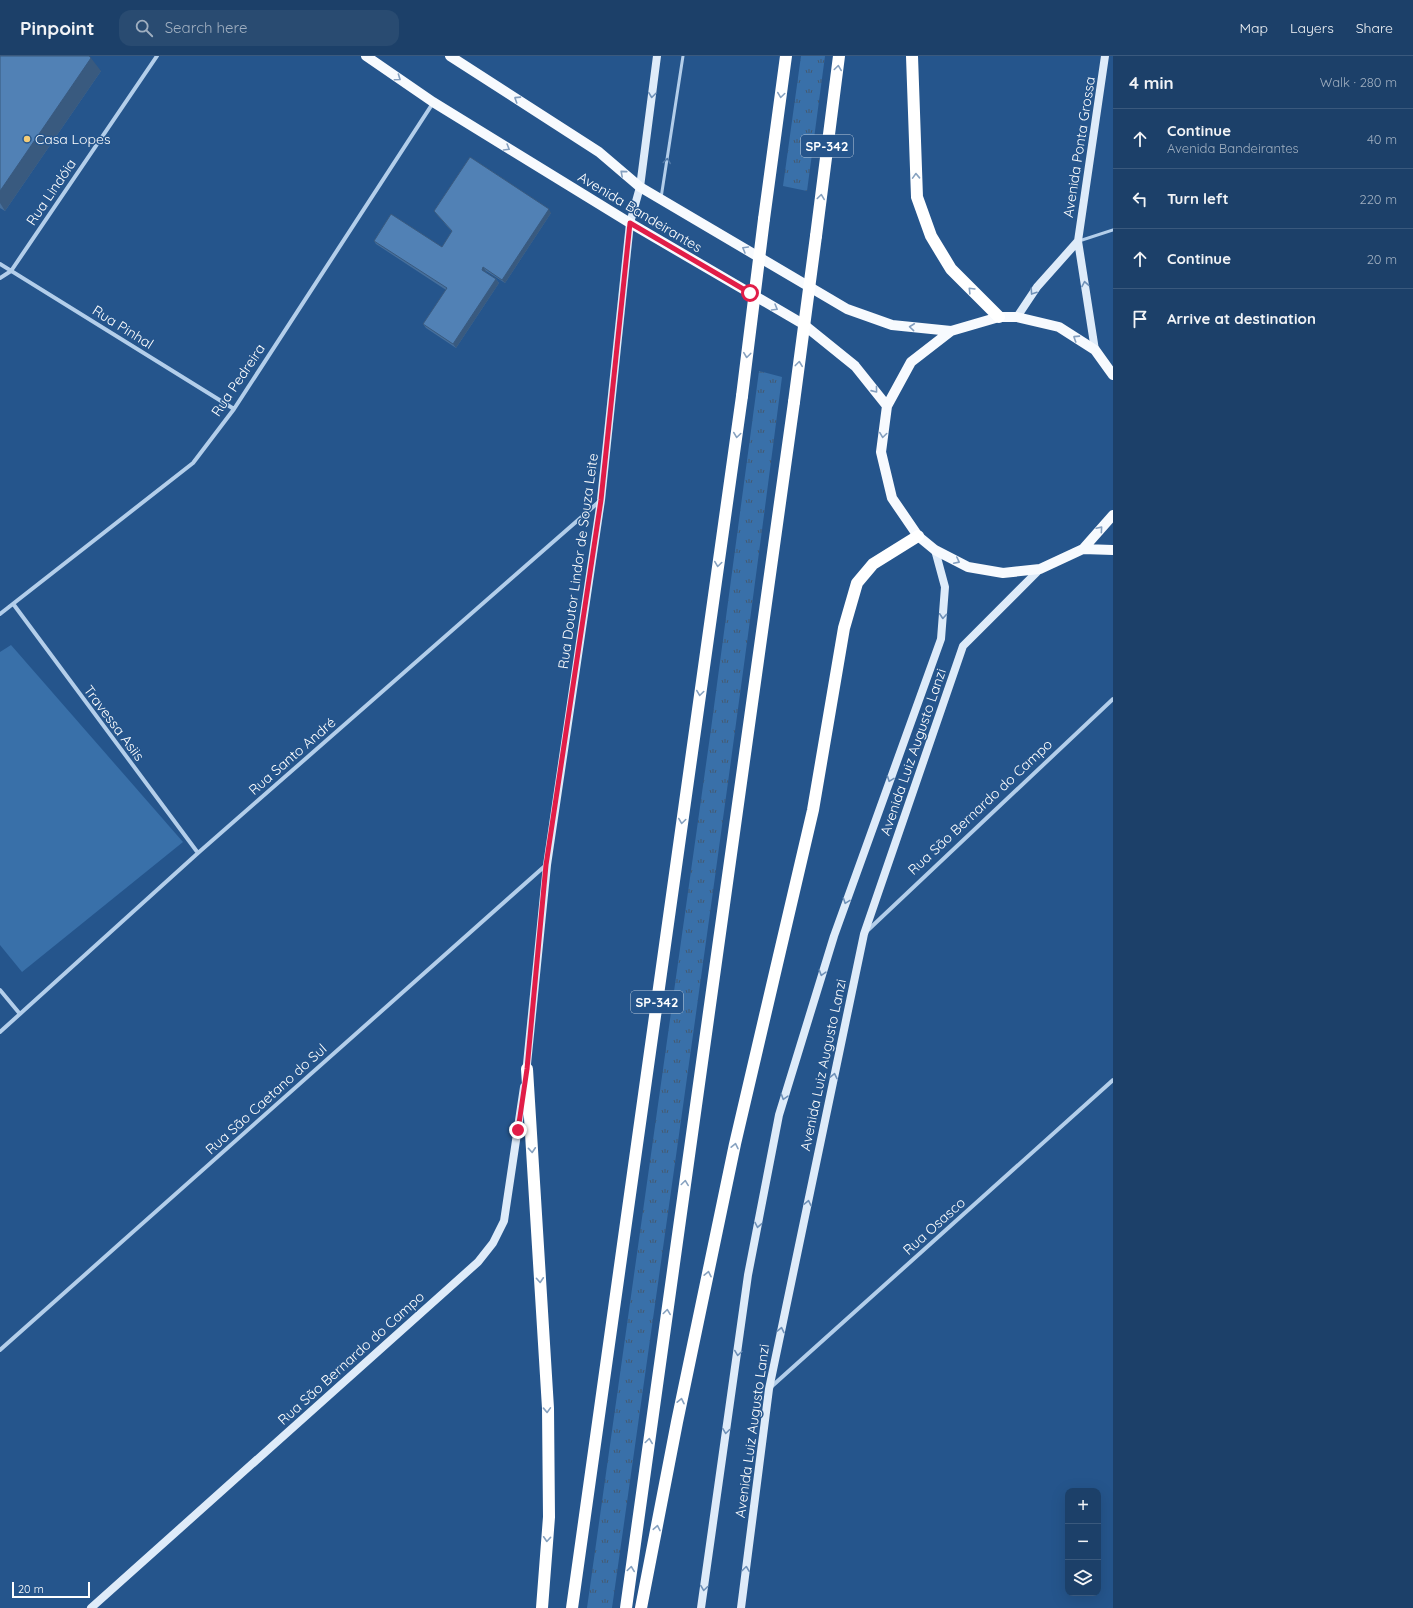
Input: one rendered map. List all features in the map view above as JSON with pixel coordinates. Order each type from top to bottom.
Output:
[{"type":"highway","name":"SP-342","points":[[572,1608],[742,396],[786,56]]},
{"type":"highway","name":"SP-342","points":[[626,1608],[794,402],[839,56]]},
{"type":"highway","points":[[912,56],[917,197],[932,236],[951,269],[999,317]]},
{"type":"highway","points":[[641,1608],[677,1422],[733,1152],[813,810],[844,628],[857,583],[873,564],[918,536]]},
{"type":"highway","points":[[527,1069],[548,1408],[549,1517],[542,1608]]},
{"type":"main road","name":"Avenida Bandeirantes","points":[[366,56],[433,102],[630,223],[803,324],[855,366],[887,406]]},
{"type":"main road","name":"Avenida Bandeirantes","points":[[450,56],[599,152],[640,187],[847,309],[892,325],[951,331],[999,317],[1017,317],[1058,327],[1095,350],[1113,375]]},
{"type":"main road","name":"Avenida Bandeirantes","points":[[951,331],[912,362],[887,406],[881,452],[892,498],[918,536],[935,550],[968,566],[1003,573],[1040,569],[1083,549],[1113,515]]},
{"type":"main road","name":"Avenida Bandeirantes","points":[[1083,549],[1113,550]]},
{"type":"street","name":"Rua Lindóia","points":[[0,278],[11,271],[157,56]]},
{"type":"street","name":"Rua Doutor Lindor de Souza Leite","points":[[527,1069],[546,865],[601,500],[630,223],[640,187],[657,56]]},
{"type":"street","name":"Avenida Ponta Grossa","points":[[1095,350],[1078,241],[1105,56]]},
{"type":"street","name":"Rua Pedreira","points":[[0,614],[14,605],[193,463],[234,409],[433,102]]},
{"type":"street","points":[[1017,317],[1037,287],[1078,241]]},
{"type":"street","name":"Rua Pinhal","points":[[0,264],[234,409]]},
{"type":"street","name":"Rua Santo André","points":[[0,1032],[198,853],[601,500]]},
{"type":"street","name":"Avenida Luiz Augusto Lanzi","points":[[701,1608],[748,1276],[779,1115],[834,936],[941,639],[945,587],[935,550]]},
{"type":"street","name":"Avenida Luiz Augusto Lanzi","points":[[741,1608],[769,1389],[864,934],[963,646],[1040,569]]},
{"type":"street","name":"Travessa Asiis","points":[[14,605],[198,853]]},
{"type":"street","name":"Rua São Bernardo do Campo","points":[[864,934],[1113,699]]},
{"type":"street","name":"Rua São Caetano do Sul","points":[[0,1350],[546,865]]},
{"type":"street","points":[[0,990],[20,1014]]},
{"type":"street","name":"Rua São Bernardo do Campo","points":[[91,1608],[478,1262],[493,1243],[504,1221],[510,1191],[527,1069]]},
{"type":"street","name":"Rua Osasco","points":[[769,1389],[1113,1080]]},
{"type":"lane","points":[[661,200],[682,56]]},
{"type":"lane","points":[[1078,241],[1113,230]]},
{"type":"green space","points":[[801,56],[825,56],[807,191],[783,186]]},
{"type":"green space","points":[[759,371],[782,377],[699,993],[612,1608],[587,1608],[711,729]]},
{"type":"green space","points":[[11,645],[183,842],[22,972],[0,945],[0,652]]},
{"type":"building","name":"Casa Lopes","points":[[0,56],[89,56],[91,58],[0,191]]},
{"type":"building","points":[[470,157],[549,209],[502,280],[483,267],[482,270],[496,279],[453,344],[423,324],[447,288],[374,241],[391,214],[442,247],[452,231],[434,211]]},
{"type":"place","name":"Casa Lopes","points":[[27,139]]},
{"type":"route","points":[[518,1130],[527,1069],[546,865],[601,500],[630,223],[750,293]]}]
